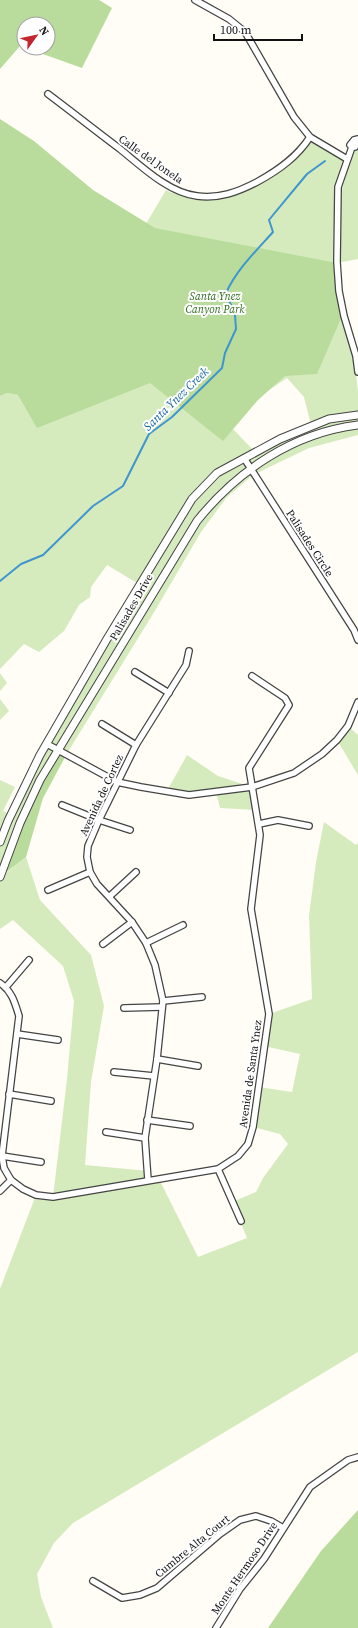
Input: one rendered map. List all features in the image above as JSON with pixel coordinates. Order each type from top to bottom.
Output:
[{"type":"street","points":[[195,0],[229,19],[245,32],[294,117],[310,137],[347,159]]},
{"type":"street","name":"Calle del Jonela","points":[[48,94],[163,182],[185,194],[197,196],[224,195],[245,188],[289,161],[304,146],[310,137]]},
{"type":"street","points":[[358,139],[354,140],[350,144],[352,147],[338,187],[337,262],[341,304],[357,356],[358,372]]},
{"type":"street","points":[[352,147],[355,147],[358,143]]},
{"type":"street","name":"Palisades Drive","points":[[0,842],[9,818],[47,744],[111,633],[192,499],[217,473],[280,439],[329,419],[358,414]]},
{"type":"street","name":"Palisades Drive","points":[[0,877],[20,823],[40,780],[197,521],[221,493],[251,469],[280,451],[316,435],[358,425]]},
{"type":"street","name":"Palisades Circle","points":[[244,458],[354,630],[358,640]]},
{"type":"street","name":"Avenida de Cortez","points":[[148,1180],[146,1138],[147,1120],[157,1060],[163,1001],[155,965],[146,943],[132,922],[98,884],[90,872],[87,857],[88,846],[117,782],[136,746],[186,665],[189,651]]},
{"type":"street","points":[[135,672],[169,693]]},
{"type":"street","name":"Avenida de Santa Ynez","points":[[11,1180],[23,1190],[36,1195],[53,1197],[148,1180],[191,1175],[218,1169],[238,1156],[248,1144],[253,1127],[269,1014],[251,909],[260,835],[249,768],[289,705],[286,698],[252,676]]},
{"type":"street","points":[[47,744],[117,782],[189,795],[252,787],[294,773],[322,754],[337,740],[348,726],[358,702]]},
{"type":"street","points":[[102,724],[136,746]]},
{"type":"street","points":[[62,805],[99,820],[130,830]]},
{"type":"street","points":[[9,818],[20,823]]},
{"type":"street","points":[[259,824],[278,820],[309,826]]},
{"type":"street","points":[[48,890],[90,872]]},
{"type":"street","points":[[110,896],[136,872]]},
{"type":"street","points":[[103,944],[132,922]]},
{"type":"street","points":[[146,943],[183,925]]},
{"type":"street","points":[[6,987],[29,960]]},
{"type":"street","points":[[0,983],[6,987],[13,998],[19,1016],[2,1156],[4,1168],[11,1180],[0,1191]]},
{"type":"street","points":[[163,1001],[202,997]]},
{"type":"street","points":[[124,1008],[162,1007]]},
{"type":"street","points":[[17,1034],[58,1040]]},
{"type":"street","points":[[157,1060],[198,1066]]},
{"type":"street","points":[[114,1072],[154,1076]]},
{"type":"street","points":[[9,1094],[50,1101]]},
{"type":"street","points":[[147,1120],[190,1126]]},
{"type":"street","points":[[106,1132],[146,1138]]},
{"type":"street","points":[[2,1156],[41,1162]]},
{"type":"street","points":[[218,1169],[241,1221]]},
{"type":"street","name":"Monte Hermoso Drive","points":[[216,1628],[240,1589],[264,1559],[282,1528],[310,1487],[348,1460],[358,1456]]},
{"type":"street","name":"Cumbre Alta Court","points":[[93,1580],[122,1598],[140,1595],[157,1588],[220,1534],[240,1520],[256,1516],[272,1521],[282,1528]]},
{"type":"green space","points":[[0,0],[99,0],[112,8],[82,68],[48,56],[56,56],[56,16],[16,16],[16,51],[0,69]]},
{"type":"green space","name":"Santa Ynez Canyon Park","points":[[0,119],[34,141],[93,190],[155,228],[337,263],[342,316],[317,374],[285,376],[258,400],[223,441],[150,383],[37,428],[18,395],[7,393],[0,396]]},
{"type":"green space","name":"Santa Ynez Canyon Park","points":[[310,135],[347,156],[358,144],[358,259],[337,263],[330,262],[341,317],[354,356],[358,392],[358,435],[309,448],[253,475],[227,497],[201,532],[153,614],[66,755],[1,877],[26,857],[40,900],[91,955],[104,1006],[91,1082],[85,1165],[148,1171],[148,1180],[159,1179],[198,1257],[247,1238],[232,1202],[256,1192],[263,1178],[288,1144],[280,1134],[253,1127],[259,1087],[292,1092],[300,1054],[264,1046],[269,1014],[312,999],[309,916],[316,862],[324,822],[356,845],[358,843],[358,1352],[73,1523],[54,1543],[37,1574],[41,1597],[53,1628],[0,1628],[0,1289],[36,1195],[53,1197],[67,1079],[74,1001],[63,966],[13,920],[0,929],[0,780],[15,787],[3,811],[11,814],[40,755],[142,586],[107,565],[91,587],[90,597],[79,605],[64,631],[39,652],[24,644],[0,669],[0,396],[7,393],[18,395],[143,229],[166,190],[172,193],[174,189],[192,194],[210,195],[230,192],[251,184],[271,173],[288,161]],"holes":[[[287,378],[304,397],[311,425],[254,451],[234,430],[216,425]]]},
{"type":"green space","points":[[0,673],[7,683],[0,691]]},
{"type":"green space","points":[[0,699],[9,711],[0,720]]},
{"type":"green space","points":[[348,726],[358,735],[358,775],[337,740]]},
{"type":"green space","points":[[57,751],[66,755],[43,798],[26,857],[0,877],[11,845]]},
{"type":"green space","points":[[187,755],[218,776],[252,787],[256,810],[220,808],[216,791],[189,795],[167,791]]},
{"type":"green space","points":[[358,1510],[358,1628],[268,1628],[321,1551]]},
{"type":"waterway","name":"Santa Ynez Creek","points":[[0,581],[21,564],[43,555],[93,506],[123,486],[149,434],[172,417],[222,368],[225,353],[236,329],[235,315],[226,293],[230,284],[241,268],[273,232],[269,220],[307,174],[325,161]]}]
